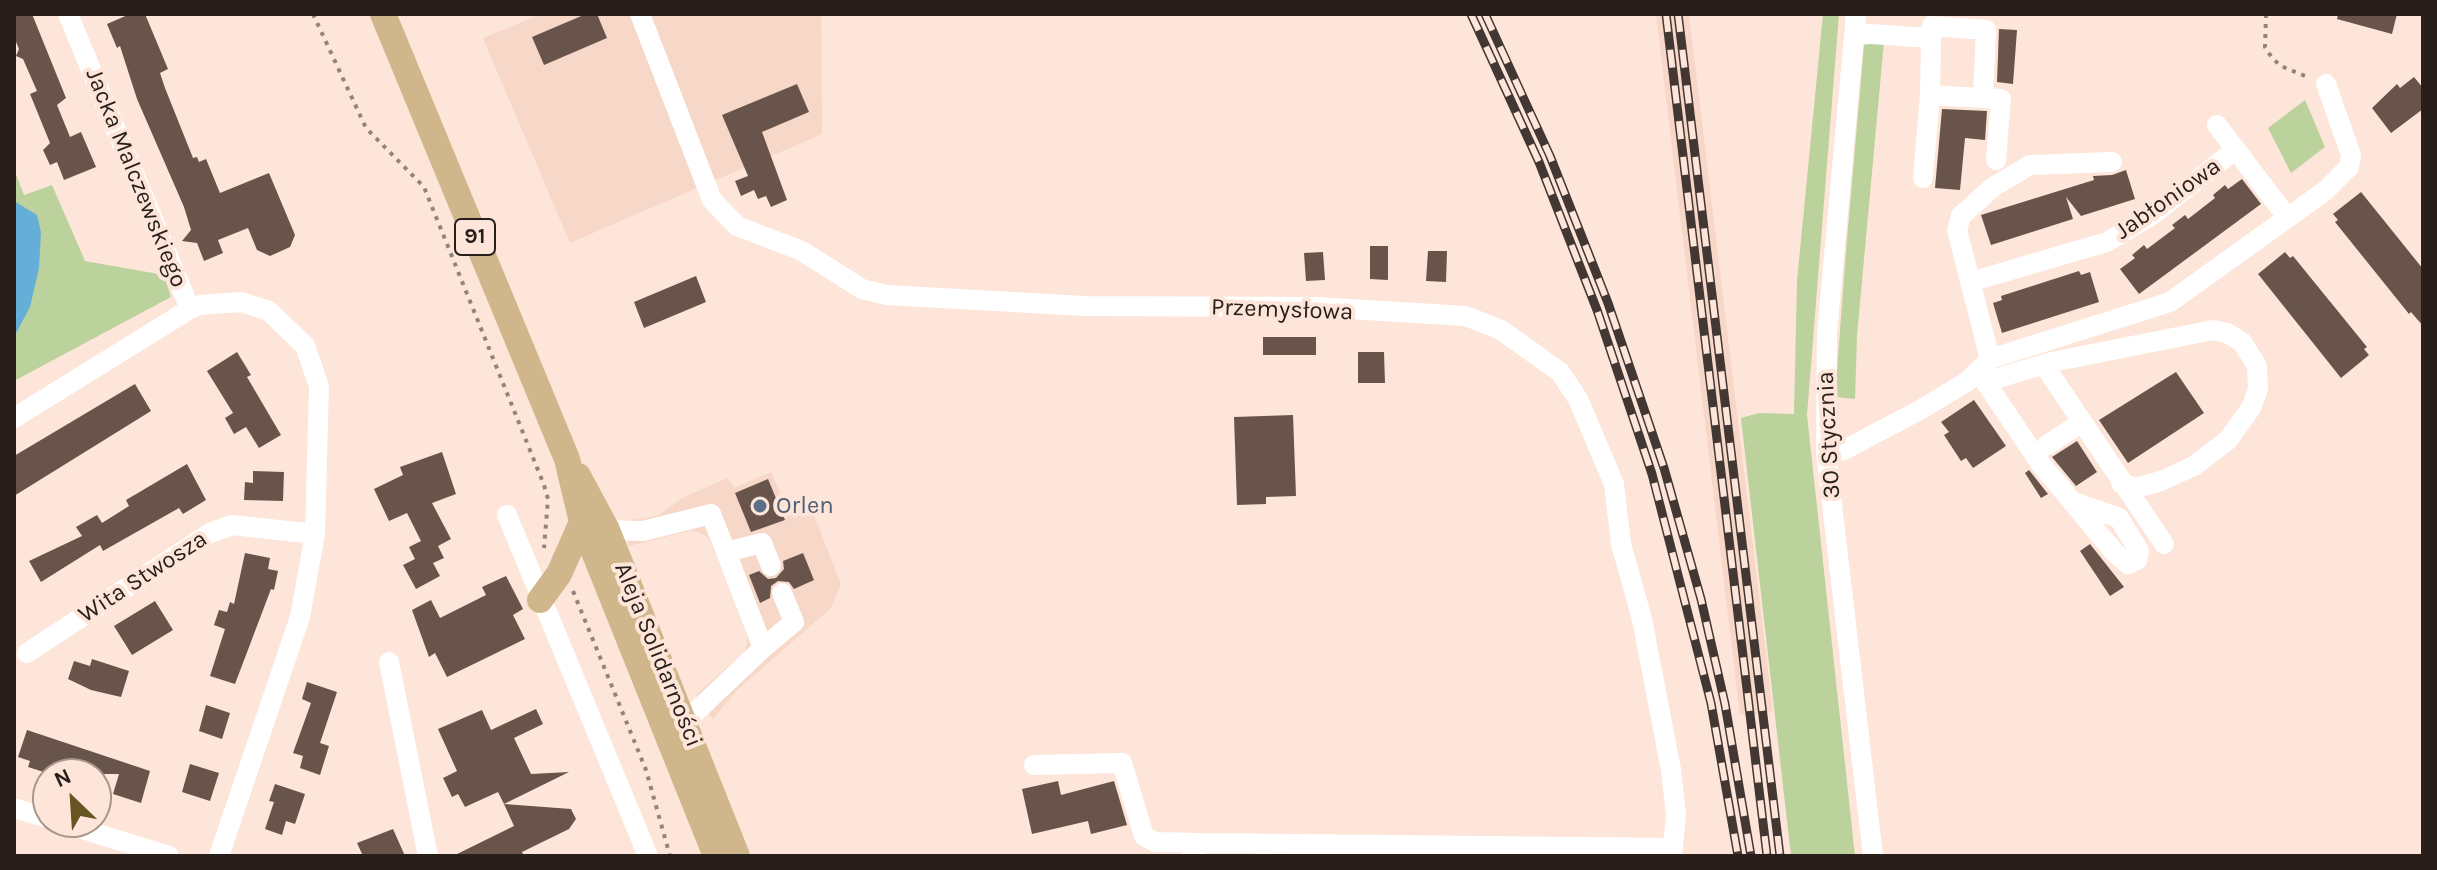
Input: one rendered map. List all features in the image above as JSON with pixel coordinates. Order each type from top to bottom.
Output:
[{"type":"main road","name":"Aleja Solidarności","points":[[383,14],[567,459],[607,530],[737,856]]},
{"type":"main road","name":"Aleja Solidarności","points":[[567,459],[582,522],[716,856]]},
{"type":"main road","points":[[540,600],[559,574],[582,522]]},
{"type":"street","name":"Jacka Malczewskiego","points":[[68,14],[190,309],[217,303],[257,306],[280,319],[305,346],[319,386],[315,534],[300,617],[219,856]]},
{"type":"street","name":"Przemysłowa","points":[[640,14],[712,200],[737,226],[802,251],[862,289],[887,295],[1085,306],[1315,307],[1466,316],[1501,330],[1560,372],[1578,399],[1614,484],[1621,544],[1642,619],[1671,770],[1676,815],[1672,852]]},
{"type":"street","points":[[1856,23],[1986,30],[1983,98]]},
{"type":"street","name":"30 Stycznia","points":[[1856,23],[1827,333],[1826,453],[1873,856]]},
{"type":"street","points":[[1923,178],[1932,26]]},
{"type":"street","points":[[1826,453],[1844,450],[1985,371],[2170,302],[2325,191],[2349,167],[2350,143],[2326,84]]},
{"type":"street","points":[[1930,95],[2001,99],[1996,160]]},
{"type":"street","points":[[2217,125],[2235,150]]},
{"type":"street","name":"Jabłoniowa","points":[[1970,282],[2107,242],[2154,214],[2235,150],[2287,217]]},
{"type":"street","points":[[2074,502],[2040,463],[1985,371],[1970,282],[1957,230],[1961,216],[1993,187],[2030,165],[2112,162]]},
{"type":"street","points":[[14,418],[190,309]]},
{"type":"street","points":[[1985,371],[2044,365],[2213,330],[2227,333],[2242,342],[2257,366],[2260,378],[2251,408],[2228,440],[2194,466],[2161,481],[2136,488],[2121,483]]},
{"type":"street","points":[[2044,365],[2164,544]]},
{"type":"street","points":[[2047,445],[2081,423]]},
{"type":"street","points":[[607,530],[643,531],[711,514],[763,648]]},
{"type":"street","points":[[507,515],[648,856]]},
{"type":"street","name":"Wita Stwosza","points":[[27,653],[210,533],[232,525],[315,534]]},
{"type":"street","points":[[726,552],[762,543],[771,566]]},
{"type":"street","points":[[685,722],[794,622],[782,593]]},
{"type":"street","points":[[389,662],[428,856]]},
{"type":"street","points":[[1034,765],[1122,763],[1144,836],[1155,842],[1196,850],[1672,852]]},
{"type":"street","points":[[111,838],[169,856]]},
{"type":"path","points":[[313,14],[366,128],[424,187],[544,485],[548,499],[545,560],[570,581],[646,770],[670,856]]},
{"type":"path","points":[[2266,14],[2265,47],[2272,58],[2281,66],[2326,84]]},
{"type":"shaded area","points":[[541,14],[821,14],[822,134],[570,243],[483,38]]},
{"type":"shaded area","points":[[1656,14],[1689,14],[1773,712],[1740,715]]},
{"type":"shaded area","points":[[771,472],[788,510],[809,503],[841,584],[831,608],[736,691],[713,719],[696,695],[745,651],[749,632],[708,537],[693,530],[629,546],[624,521],[658,516],[682,498],[728,478],[734,488]]},
{"type":"green space","points":[[1823,14],[1839,14],[1807,415],[1855,856],[1791,856],[1741,418],[1759,413],[1794,414],[1797,281]]},
{"type":"green space","points":[[1884,41],[1857,336],[1855,399],[1835,397],[1864,45]]},
{"type":"green space","points":[[2305,100],[2325,147],[2291,173],[2268,128]]},
{"type":"green space","points":[[14,169],[24,195],[52,185],[85,261],[164,275],[171,297],[14,381]]},
{"type":"water","points":[[14,201],[37,215],[41,232],[39,268],[30,307],[14,337]]},
{"type":"building","points":[[14,14],[32,14],[66,98],[57,105],[70,137],[81,132],[96,167],[64,180],[57,162],[50,165],[43,150],[50,143],[30,94],[37,91],[23,59],[16,56],[19,49],[14,37]]},
{"type":"building","points":[[130,14],[145,14],[168,69],[160,73],[165,88],[193,158],[197,157],[199,162],[206,159],[220,193],[269,173],[295,235],[290,247],[270,256],[257,250],[248,228],[218,240],[223,253],[204,261],[197,243],[182,241],[191,230],[184,207],[137,99],[120,46],[117,48],[107,24]]},
{"type":"building","points":[[586,14],[597,14],[607,38],[544,65],[532,37]]},
{"type":"building","points":[[2338,14],[2397,14],[2392,34],[2337,19]]},
{"type":"building","points":[[1999,29],[2017,30],[2013,84],[1997,82]]},
{"type":"building","points":[[2414,77],[2423,88],[2423,109],[2391,133],[2372,108],[2397,84],[2400,88]]},
{"type":"building","points":[[797,84],[809,112],[762,132],[787,200],[771,207],[766,196],[758,199],[754,190],[741,196],[735,181],[748,176],[722,115]]},
{"type":"building","points":[[1942,109],[1987,111],[1985,140],[1965,138],[1960,190],[1935,188]]},
{"type":"building","points":[[2126,170],[2135,199],[2081,216],[2066,197],[2073,219],[1991,245],[1981,215],[2094,180],[2093,176],[2112,175]]},
{"type":"building","points":[[2242,179],[2261,204],[2139,294],[2120,269],[2135,258],[2132,255],[2144,245],[2147,249],[2175,228],[2172,225],[2185,215],[2188,219],[2215,198],[2213,195],[2225,185],[2228,189]]},
{"type":"building","points":[[2361,192],[2423,269],[2423,326],[2411,312],[2409,314],[2335,222],[2338,220],[2333,214]]},
{"type":"building","points":[[1370,246],[1388,246],[1388,280],[1370,279]]},
{"type":"building","points":[[1428,251],[1447,251],[1446,282],[1426,281]]},
{"type":"building","points":[[1323,252],[1325,280],[1306,281],[1304,253]]},
{"type":"building","points":[[2285,252],[2290,258],[2293,256],[2367,347],[2364,349],[2369,355],[2341,378],[2258,274]]},
{"type":"building","points":[[2079,271],[2081,275],[2090,272],[2099,302],[2002,333],[1993,303],[2002,300],[2001,296]]},
{"type":"building","points":[[696,276],[706,302],[644,328],[634,302]]},
{"type":"building","points":[[1263,337],[1316,337],[1316,355],[1263,355]]},
{"type":"building","points":[[237,352],[251,375],[247,377],[281,435],[259,448],[246,427],[234,434],[225,418],[233,413],[207,371]]},
{"type":"building","points":[[1358,352],[1384,352],[1385,383],[1358,383]]},
{"type":"building","points":[[2176,372],[2204,413],[2128,463],[2099,420]]},
{"type":"building","points":[[135,384],[151,411],[14,496],[14,456]]},
{"type":"building","points":[[1974,400],[2006,446],[1973,468],[1966,458],[1961,461],[1944,435],[1949,432],[1941,422]]},
{"type":"building","points":[[1293,415],[1296,496],[1266,497],[1266,504],[1237,505],[1234,417]]},
{"type":"building","points":[[2077,441],[2097,472],[2076,486],[2052,457]]},
{"type":"building","points":[[442,452],[456,494],[432,503],[451,539],[438,546],[444,558],[433,563],[440,576],[416,589],[403,565],[415,559],[409,547],[421,541],[407,513],[389,521],[374,489],[403,475],[400,467]]},
{"type":"building","points":[[187,464],[206,500],[183,514],[179,508],[103,551],[100,545],[41,582],[29,561],[82,536],[76,527],[97,515],[102,523],[129,506],[126,500]]},
{"type":"building","points":[[2029,470],[2048,494],[2041,498],[2025,473]]},
{"type":"building","points":[[253,471],[284,472],[283,501],[244,500],[245,482],[253,483]]},
{"type":"building","name":"Orlen","points":[[768,479],[785,520],[751,532],[735,493]]},
{"type":"building","points":[[2090,544],[2124,587],[2110,596],[2080,551]]},
{"type":"building","points":[[245,553],[270,558],[268,569],[278,571],[274,590],[271,589],[235,684],[210,676],[225,629],[214,625],[219,610],[227,612],[230,602],[234,604]]},
{"type":"building","points":[[803,553],[814,580],[794,589],[789,582],[778,581],[771,586],[770,598],[760,603],[749,575],[759,571],[768,579],[776,578],[784,569],[783,561]]},
{"type":"building","points":[[506,576],[523,609],[513,615],[525,639],[447,677],[435,653],[429,657],[412,610],[431,600],[440,618],[486,595],[482,587]]},
{"type":"building","points":[[155,601],[173,630],[132,655],[114,626]]},
{"type":"building","points":[[92,659],[129,671],[121,697],[91,690],[68,679],[74,661],[90,666]]},
{"type":"building","points":[[307,682],[337,692],[320,743],[329,746],[320,775],[300,768],[303,756],[293,753],[311,703],[302,699]]},
{"type":"building","points":[[206,705],[230,713],[222,739],[199,731]]},
{"type":"building","points":[[536,709],[543,724],[514,738],[531,774],[569,772],[504,804],[498,792],[465,807],[458,794],[452,797],[443,778],[457,771],[438,729],[482,710],[491,730]]},
{"type":"building","points":[[27,730],[111,758],[32,758],[32,768],[28,767],[30,761],[18,757]]},
{"type":"building","points":[[112,758],[150,771],[141,803],[113,794],[119,774],[112,774]]},
{"type":"building","points":[[190,764],[219,773],[210,801],[182,792]]},
{"type":"building","points":[[1058,781],[1061,795],[1114,781],[1127,825],[1091,834],[1088,821],[1032,834],[1022,789]]},
{"type":"building","points":[[275,784],[305,794],[295,824],[286,821],[282,835],[265,829],[274,802],[269,801]]},
{"type":"building","points":[[504,804],[571,809],[576,819],[569,829],[522,852],[524,856],[453,856],[514,826]]},
{"type":"building","points":[[393,829],[405,856],[363,856],[357,843]]},
{"type":"railway","points":[[1471,14],[1539,162],[1597,310],[1652,474],[1711,703],[1738,856]]},
{"type":"railway","points":[[1485,14],[1550,156],[1608,303],[1664,468],[1701,599],[1725,704],[1751,856]]},
{"type":"railway","points":[[1666,14],[1767,856]]},
{"type":"railway","points":[[1678,14],[1780,856]]},
{"type":"place","name":"Orlen","points":[[760,506]]}]
